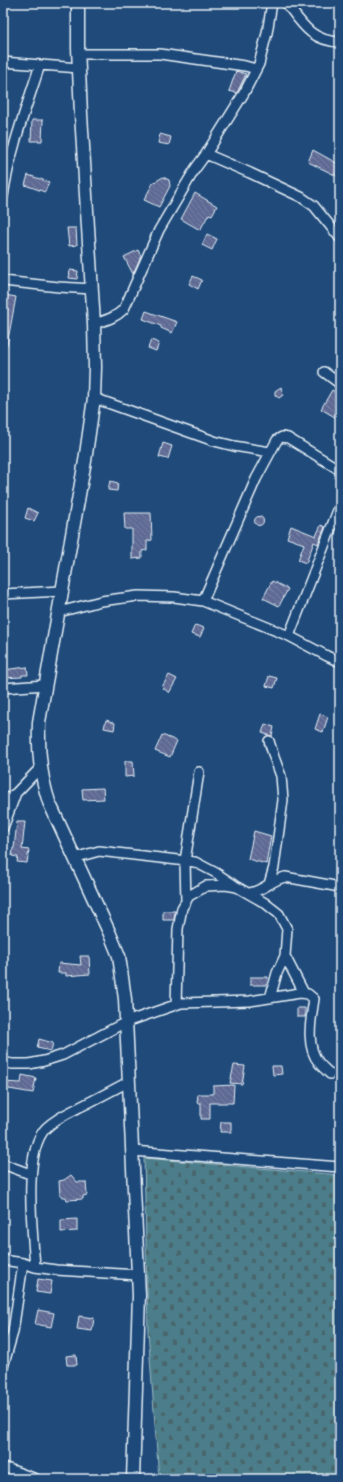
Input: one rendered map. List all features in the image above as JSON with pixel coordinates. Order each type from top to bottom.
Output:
[{"type":"street","points":[[78,3],[78,54],[94,324],[94,398],[85,461],[40,722],[39,755],[43,784],[49,802],[119,956],[126,999],[128,1082],[139,1294],[130,1477]]},
{"type":"street","points":[[94,324],[109,320],[124,309],[159,230],[195,169],[244,93],[259,64],[267,33],[272,3]]},
{"type":"street","points":[[286,3],[303,26],[312,35],[324,40],[340,42]]},
{"type":"street","points":[[78,54],[160,54],[245,66],[256,69]]},
{"type":"street","points":[[3,62],[79,68]]},
{"type":"street","points":[[3,196],[6,175],[40,65]]},
{"type":"street","points":[[206,154],[301,197],[314,206],[340,238]]},
{"type":"street","points":[[3,281],[59,288],[92,289]]},
{"type":"street","points":[[324,372],[340,384]]},
{"type":"street","points":[[94,398],[200,436],[234,446],[270,452]]},
{"type":"street","points":[[203,601],[239,518],[277,440],[282,437],[288,438],[340,470]]},
{"type":"street","points":[[289,636],[340,505]]},
{"type":"street","points":[[3,594],[62,591]]},
{"type":"street","points":[[59,612],[101,601],[138,596],[203,601],[289,636],[340,662]]},
{"type":"street","points":[[3,688],[46,685]]},
{"type":"street","points":[[269,741],[281,776],[283,800],[274,867],[269,884]]},
{"type":"street","points":[[3,801],[16,793],[40,768]]},
{"type":"street","points":[[186,902],[186,861],[198,772]]},
{"type":"street","points":[[3,828],[16,793]]},
{"type":"street","points":[[74,858],[99,851],[195,862],[216,873],[237,888]]},
{"type":"street","points":[[249,893],[256,892],[276,879],[285,877],[340,887]]},
{"type":"street","points":[[176,1005],[178,929],[182,908],[189,896],[206,886],[226,885],[237,888],[249,893],[279,914],[287,929],[285,956],[277,973],[270,998]]},
{"type":"street","points":[[285,956],[304,993]]},
{"type":"street","points":[[3,1062],[12,1064],[29,1064],[63,1055],[126,1022],[181,1003],[250,1001],[304,993],[308,994],[314,999],[310,1029],[312,1049],[318,1062],[330,1074]]},
{"type":"street","points":[[35,1267],[30,1174],[33,1156],[39,1137],[50,1124],[64,1115],[128,1082]]},
{"type":"street","points":[[132,1151],[340,1167]]},
{"type":"street","points":[[3,1164],[30,1174]]},
{"type":"street","points":[[3,1260],[23,1263],[35,1267],[138,1275]]},
{"type":"street","points":[[3,1367],[13,1332],[23,1263]]},
{"type":"street","points":[[3,1467],[36,1479]]},
{"type":"green space","points":[[144,1158],[340,1175],[340,1479],[159,1479],[148,1331]]},
{"type":"building","points":[[236,71],[246,74],[237,93],[229,91]]},
{"type":"building","points":[[32,120],[43,120],[42,141],[31,141]]},
{"type":"building","points":[[160,134],[171,137],[169,145],[158,143]]},
{"type":"building","points":[[313,150],[340,165],[340,171],[337,176],[308,162]]},
{"type":"building","points":[[28,175],[49,182],[45,192],[25,185]]},
{"type":"building","points":[[163,177],[169,180],[170,186],[159,207],[144,200],[153,183]]},
{"type":"building","points":[[195,193],[217,206],[212,215],[209,214],[200,230],[181,219]]},
{"type":"building","points":[[67,228],[76,228],[77,245],[69,246]]},
{"type":"building","points":[[207,234],[217,239],[212,250],[202,245]]},
{"type":"building","points":[[138,250],[141,256],[133,274],[124,257]]},
{"type":"building","points":[[70,270],[78,271],[77,279],[69,278]]},
{"type":"building","points":[[193,276],[202,280],[198,289],[189,284]]},
{"type":"building","points":[[5,295],[16,297],[7,345],[3,344],[3,312]]},
{"type":"building","points":[[146,311],[177,322],[172,333],[161,328],[161,326],[143,319]]},
{"type":"building","points":[[151,340],[159,343],[156,351],[148,348]]},
{"type":"building","points":[[281,387],[283,395],[279,398],[275,395],[275,391]]},
{"type":"building","points":[[332,390],[340,395],[340,420],[321,409]]},
{"type":"building","points":[[163,443],[172,446],[168,459],[159,457]]},
{"type":"building","points":[[110,481],[118,483],[117,491],[108,490]]},
{"type":"building","points":[[28,508],[38,513],[34,521],[25,518]]},
{"type":"building","points":[[124,513],[151,513],[152,540],[147,541],[147,550],[142,551],[142,558],[132,559],[132,529],[125,529]]},
{"type":"building","points":[[257,517],[261,517],[263,521],[261,525],[257,525],[255,523],[255,519]]},
{"type":"building","points":[[321,525],[325,527],[318,544],[314,542],[306,563],[298,560],[304,544],[287,538],[291,526],[316,536]]},
{"type":"building","points":[[272,581],[288,589],[279,606],[263,598]]},
{"type":"building","points":[[195,625],[204,628],[200,637],[191,634]]},
{"type":"building","points":[[27,667],[28,675],[22,675],[22,677],[3,678],[3,670]]},
{"type":"building","points":[[169,675],[177,679],[169,693],[162,687]]},
{"type":"building","points":[[269,676],[277,678],[274,688],[266,686]]},
{"type":"building","points":[[320,714],[328,717],[323,732],[315,729]]},
{"type":"building","points":[[106,720],[115,723],[114,730],[104,728]]},
{"type":"building","points":[[265,724],[274,727],[272,736],[262,733]]},
{"type":"building","points":[[162,735],[177,741],[170,757],[155,751]]},
{"type":"building","points":[[125,761],[133,761],[134,776],[125,777]]},
{"type":"building","points":[[103,788],[104,799],[83,800],[82,789]]},
{"type":"building","points":[[17,822],[25,822],[22,849],[29,850],[27,863],[17,862],[18,857],[12,856]]},
{"type":"building","points":[[254,831],[271,836],[266,864],[248,859]]},
{"type":"building","points":[[163,911],[175,911],[174,920],[163,920]]},
{"type":"building","points":[[80,956],[89,956],[90,974],[66,976],[66,973],[58,973],[59,963],[81,965]]},
{"type":"building","points":[[250,977],[268,977],[267,985],[250,985]]},
{"type":"building","points":[[297,1008],[305,1008],[305,1017],[297,1017]]},
{"type":"building","points":[[39,1039],[53,1043],[51,1051],[37,1048]]},
{"type":"building","points":[[234,1065],[245,1066],[242,1084],[230,1083]]},
{"type":"building","points":[[272,1066],[281,1066],[282,1074],[273,1075]]},
{"type":"building","points":[[22,1075],[36,1078],[33,1093],[3,1088],[3,1082],[21,1083]]},
{"type":"building","points":[[234,1085],[233,1103],[210,1103],[210,1119],[201,1119],[201,1103],[197,1103],[198,1094],[213,1094],[213,1086]]},
{"type":"building","points":[[221,1122],[231,1122],[231,1132],[220,1132]]},
{"type":"building","points":[[71,1175],[77,1182],[86,1182],[87,1195],[83,1196],[83,1199],[67,1200],[66,1197],[62,1197],[62,1195],[60,1195],[59,1181],[64,1180]]},
{"type":"building","points":[[77,1219],[77,1231],[61,1232],[61,1220]]},
{"type":"building","points":[[38,1279],[52,1281],[50,1294],[36,1292]]},
{"type":"building","points":[[38,1310],[54,1313],[51,1327],[35,1324]]},
{"type":"building","points":[[79,1316],[94,1318],[92,1331],[77,1329]]},
{"type":"building","points":[[76,1355],[77,1365],[67,1365],[66,1356]]}]
